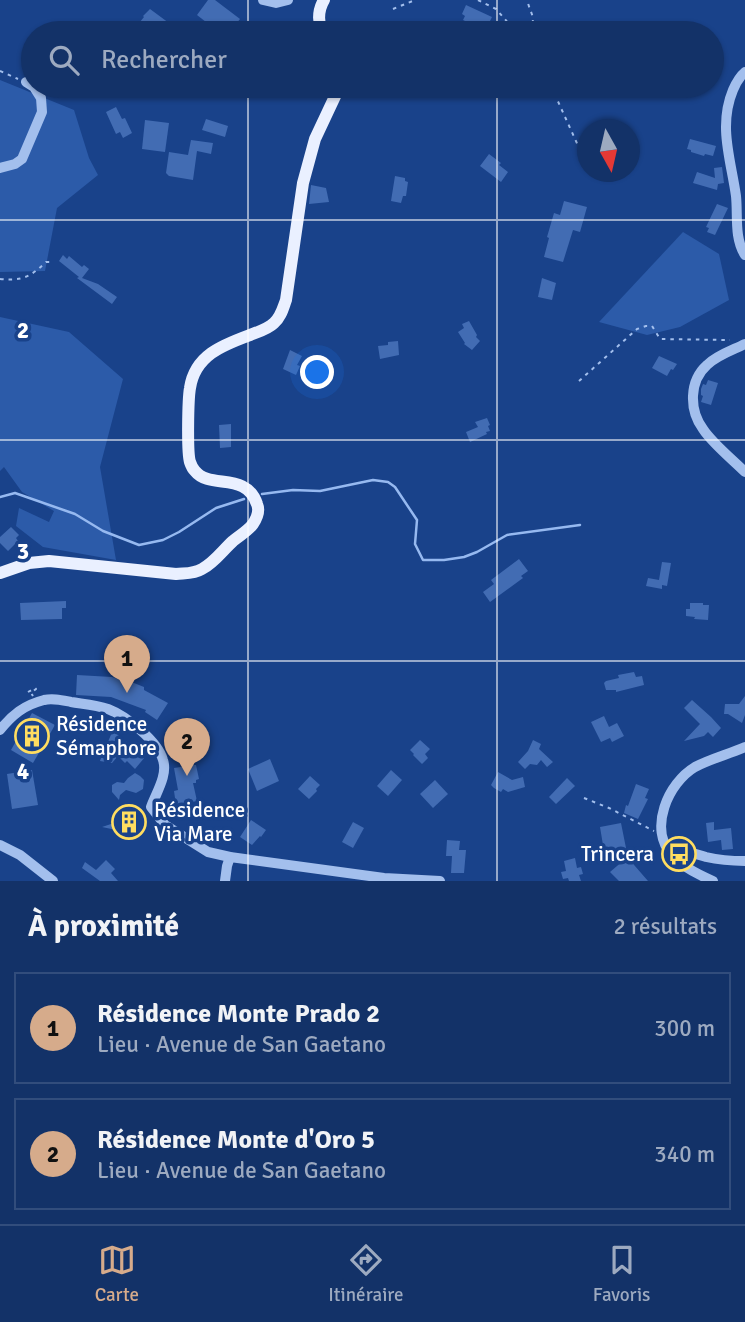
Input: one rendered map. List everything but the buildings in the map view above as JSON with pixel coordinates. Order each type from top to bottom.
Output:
[{"type":"main road","points":[[319,21],[322,0]]},
{"type":"main road","points":[[0,573],[29,563],[50,561],[176,574],[194,573],[205,568],[256,521],[257,503],[249,491],[241,484],[196,473],[190,461],[190,386],[198,366],[210,353],[261,331],[274,323],[282,312],[303,183],[316,139],[334,98]]},
{"type":"street","points":[[264,0],[276,3],[288,0]]},
{"type":"street","points":[[745,72],[728,102],[725,122],[738,235],[745,255]]},
{"type":"street","points":[[0,168],[22,159],[42,112],[41,98]]},
{"type":"street","points":[[745,344],[705,366],[695,382],[692,394],[702,429],[745,472]]},
{"type":"street","points":[[0,730],[12,715],[43,700],[53,699],[106,709],[133,724],[152,742],[163,759],[164,773],[151,807],[164,825],[208,852],[384,878],[440,881]]},
{"type":"street","points":[[713,881],[688,868],[671,855],[662,833],[662,818],[667,798],[677,783],[694,768],[745,747]]},
{"type":"street","points":[[0,845],[20,855],[53,881]]},
{"type":"street","points":[[667,848],[706,857],[745,861]]},
{"type":"street","points":[[225,881],[230,857]]},
{"type":"path","points":[[394,9],[415,0]]},
{"type":"path","points":[[478,0],[496,9],[506,21]]},
{"type":"path","points":[[527,0],[533,15],[532,21]]},
{"type":"path","points":[[0,71],[21,80]]},
{"type":"path","points":[[556,98],[577,143]]},
{"type":"path","points":[[0,279],[23,279],[31,276],[47,262],[53,262]]},
{"type":"path","points":[[579,381],[637,329],[646,326],[652,326],[660,339],[731,340]]},
{"type":"path","points":[[584,798],[639,823],[650,831],[662,833]]},
{"type":"shaded area","points":[[0,80],[21,89],[21,98],[44,98],[74,110],[89,158],[98,175],[57,208],[45,271],[0,272]]},
{"type":"shaded area","points":[[683,232],[719,254],[729,300],[680,327],[647,335],[599,322]]},
{"type":"shaded area","points":[[0,317],[69,332],[123,379],[100,467],[116,560],[43,547],[16,526],[19,508],[49,522],[54,511],[22,492],[4,467],[0,471]]},
{"type":"waterway","points":[[262,494],[293,490],[320,491],[373,480],[388,482],[395,487],[417,520],[415,544],[423,560],[464,557],[507,535],[580,525]]},
{"type":"waterway","points":[[0,497],[15,493],[75,514],[103,531],[139,545],[163,540],[216,508],[244,499]]},
{"type":"place","name":"Résidence Monte Prado 2","points":[[127,693]]},
{"type":"place","name":"Résidence Sémaphore","points":[[32,736]]},
{"type":"place","name":"Résidence Monte d'Oro 5","points":[[187,776]]},
{"type":"place","name":"Résidence Via Mare","points":[[129,822]]},
{"type":"place","name":"Trincera","points":[[679,854]]}]
